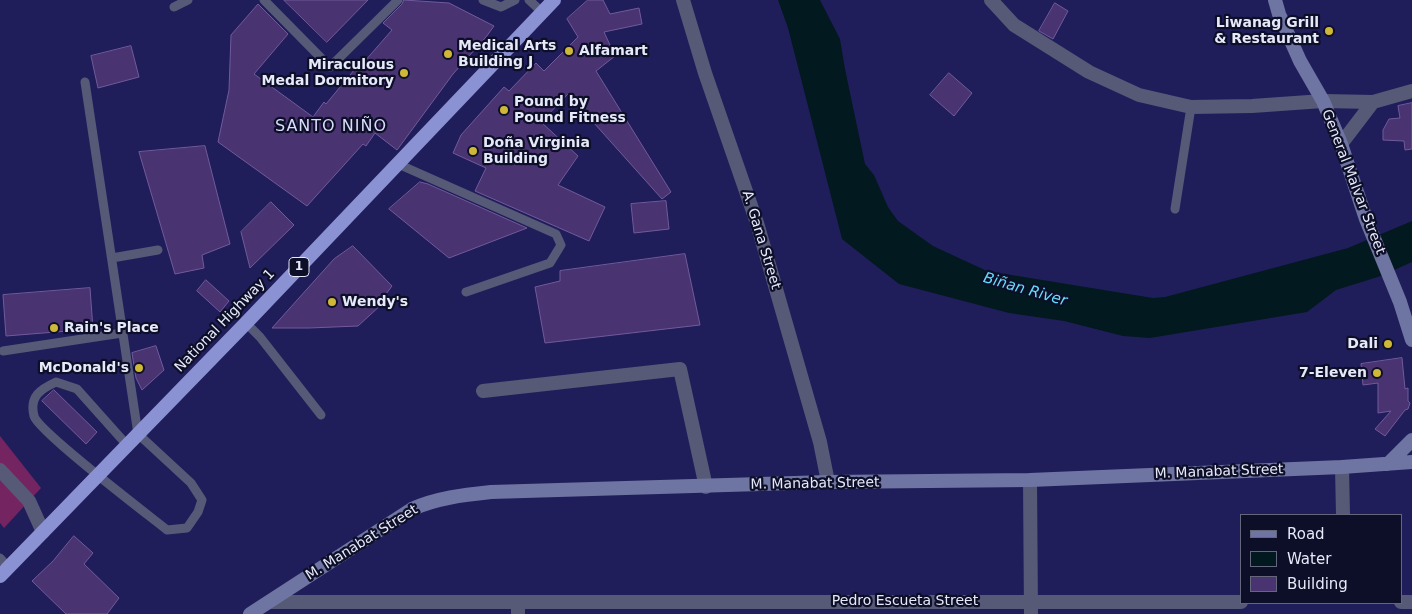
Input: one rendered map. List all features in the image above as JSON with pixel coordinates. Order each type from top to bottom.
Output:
[{"type":"highway","name":"National Highway 1","points":[[3,567],[43,532],[128,445],[554,0]]},
{"type":"main road","name":"General Malvar Street","points":[[1275,0],[1279,14],[1300,61],[1323,101],[1341,144],[1366,219],[1400,302],[1412,340]]},
{"type":"main road","points":[[1388,464],[1412,440]]},
{"type":"main road","name":"M. Manabat Street","points":[[250,614],[412,509],[425,503],[458,495],[491,492],[828,482],[1030,480],[1342,467],[1412,462]]},
{"type":"street","name":"A. Gana Street","points":[[683,0],[705,73],[757,223],[820,442],[828,482]]},
{"type":"street","points":[[991,0],[1014,25],[1089,72],[1139,95],[1191,108],[1323,101],[1373,102],[1412,91]]},
{"type":"street","points":[[1341,144],[1373,102]]},
{"type":"street","points":[[483,391],[680,369],[706,487]]},
{"type":"street","points":[[1342,467],[1343,514]]},
{"type":"street","points":[[0,470],[29,501],[43,532]]},
{"type":"street","points":[[1030,480],[1031,608]]},
{"type":"street","name":"Pedro Escueta Street","points":[[270,602],[518,608],[1031,608],[1240,602]]},
{"type":"lane","points":[[174,7],[188,0]]},
{"type":"lane","points":[[264,0],[330,67],[398,0]]},
{"type":"lane","points":[[483,0],[502,7],[515,0]]},
{"type":"lane","points":[[530,0],[542,12]]},
{"type":"lane","points":[[85,82],[138,434],[191,483],[202,500],[198,512],[187,528],[167,530],[42,428],[34,417],[33,402],[40,389],[56,382],[77,389],[128,445]]},
{"type":"lane","points":[[1175,210],[1191,108]]},
{"type":"lane","points":[[398,164],[556,234],[561,245],[550,264],[466,292]]},
{"type":"lane","points":[[112,258],[158,250]]},
{"type":"lane","points":[[246,323],[260,337],[321,415]]},
{"type":"lane","points":[[3,351],[122,334]]},
{"type":"shaded area","points":[[0,436],[41,488],[4,528],[0,523]]},
{"type":"water","name":"Biñan River","points":[[778,0],[820,0],[840,39],[865,164],[874,175],[888,207],[898,221],[933,246],[987,271],[1153,298],[1165,297],[1348,248],[1412,221],[1412,262],[1381,276],[1336,290],[1307,312],[1150,338],[1123,336],[1064,321],[1009,313],[899,284],[842,239],[788,28]]},
{"type":"building","points":[[284,0],[368,0],[327,42]]},
{"type":"building","points":[[404,0],[449,3],[494,26],[453,74],[397,150],[375,133],[366,146],[363,144],[307,206],[218,142],[229,90],[231,35],[258,4],[288,34],[254,74],[313,117],[324,102],[326,104],[355,69],[357,70],[392,30],[383,23]]},
{"type":"building","points":[[588,0],[603,0],[610,14],[639,8],[642,24],[604,32],[615,56],[596,71],[671,192],[662,199],[568,94],[541,122],[578,156],[558,185],[605,207],[589,241],[475,191],[486,168],[453,153],[461,135],[504,87],[509,91],[536,63],[544,71],[578,37],[567,19]]},
{"type":"building","points":[[1055,3],[1068,11],[1053,39],[1039,31]]},
{"type":"building","points":[[131,46],[139,77],[98,88],[91,56]]},
{"type":"building","points":[[949,73],[972,93],[954,116],[930,95]]},
{"type":"building","points":[[1412,103],[1412,149],[1405,150],[1404,141],[1383,140],[1383,130],[1389,119],[1400,118],[1398,106]]},
{"type":"building","points":[[205,146],[230,244],[202,255],[204,268],[175,274],[139,152]]},
{"type":"building","points":[[420,182],[527,228],[449,258],[389,209]]},
{"type":"building","points":[[666,201],[669,229],[634,233],[631,204]]},
{"type":"building","points":[[271,202],[294,225],[250,268],[241,232]]},
{"type":"building","points":[[353,246],[392,286],[380,302],[382,304],[358,326],[272,328],[334,259]]},
{"type":"building","points":[[685,254],[700,325],[545,343],[535,287],[560,281],[560,271]]},
{"type":"building","points":[[206,280],[229,301],[220,312],[197,291]]},
{"type":"building","points":[[90,288],[93,329],[6,336],[3,295]]},
{"type":"building","name":"McDonald's","points":[[156,346],[164,370],[142,390],[136,378],[132,353]]},
{"type":"building","points":[[1402,358],[1405,389],[1408,388],[1408,401],[1410,403],[1408,409],[1405,410],[1385,436],[1375,429],[1391,411],[1378,413],[1378,383],[1363,385],[1361,364]]},
{"type":"building","points":[[54,390],[97,432],[86,444],[42,401]]},
{"type":"building","points":[[74,536],[93,553],[84,564],[119,598],[107,614],[66,614],[32,581],[53,561]]},
{"type":"place","name":"Liwanag Grill & Restaurant","points":[[1329,31]]},
{"type":"place","name":"Alfamart","points":[[569,51]]},
{"type":"place","name":"Medical Arts Building J","points":[[448,54]]},
{"type":"place","name":"Miraculous Medal Dormitory","points":[[404,73]]},
{"type":"place","name":"Pound by Pound Fitness","points":[[504,110]]},
{"type":"place","name":"Doña Virginia Building","points":[[473,151]]},
{"type":"place","name":"Wendy's","points":[[332,302]]},
{"type":"place","name":"Rain's Place","points":[[54,328]]},
{"type":"place","name":"Dali","points":[[1388,344]]},
{"type":"place","name":"McDonald's","points":[[139,368]]},
{"type":"place","name":"7-Eleven","points":[[1377,373]]},
{"type":"district","name":"SANTO NIÑO","points":[[331,127]]}]
